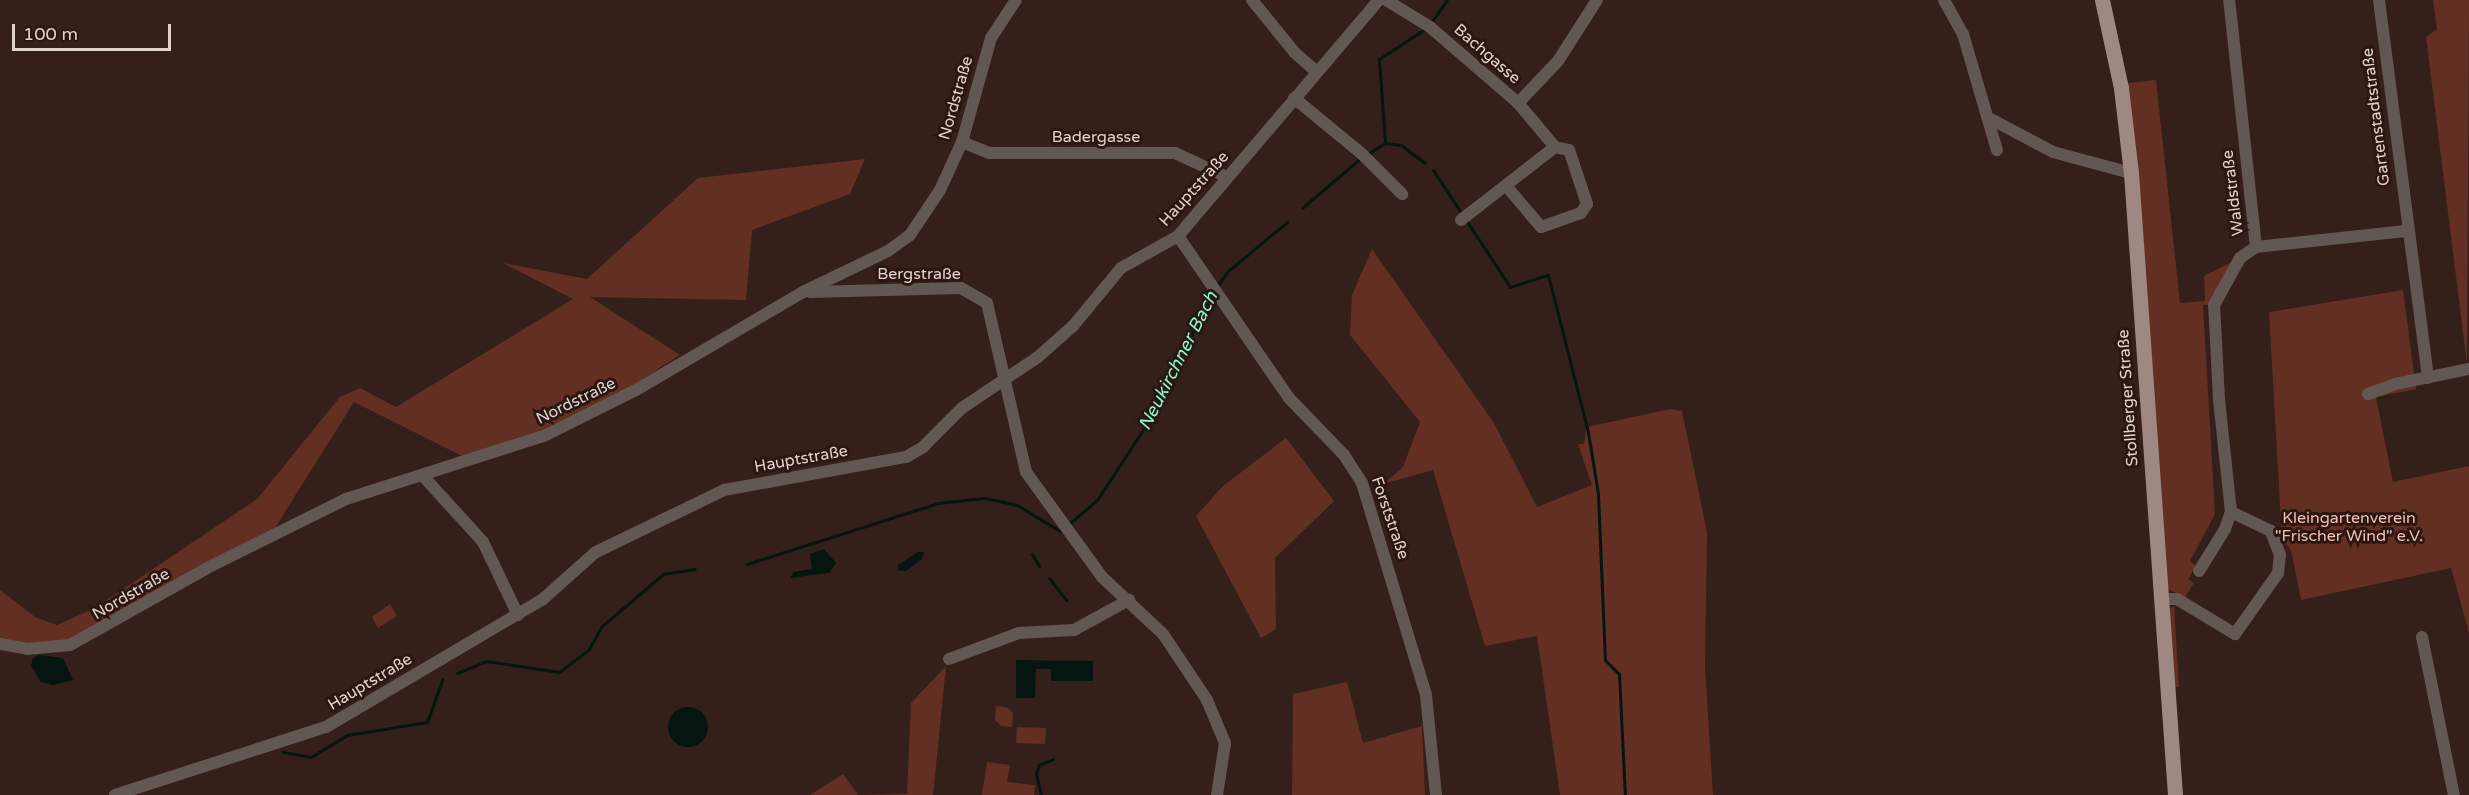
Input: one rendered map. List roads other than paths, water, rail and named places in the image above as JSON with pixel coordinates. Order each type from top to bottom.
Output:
[{"type":"main road","name":"Stollberger Straße","points":[[2102,0],[2121,88],[2131,172],[2175,795]]},
{"type":"street","name":"Nordstraße","points":[[0,644],[27,649],[70,645],[309,517],[375,489],[423,476],[544,436],[636,390],[654,376],[803,292],[864,264],[910,235],[940,190],[962,142],[991,38],[1016,0]]},
{"type":"street","points":[[1252,0],[1295,53],[1316,71]]},
{"type":"street","name":"Hauptstraße","points":[[115,795],[326,727],[518,615],[564,583],[596,552],[724,490],[906,457],[939,435],[981,392],[1004,380],[1073,326],[1121,268],[1178,236],[1316,71],[1364,22],[1379,0]]},
{"type":"street","name":"Bachgasse","points":[[1386,0],[1428,26],[1518,103],[1555,147],[1569,150],[1587,204],[1581,213],[1541,227],[1508,188]]},
{"type":"street","points":[[1518,103],[1558,61],[1597,0]]},
{"type":"street","points":[[1944,0],[1963,34],[1997,150]]},
{"type":"street","name":"Waldstraße","points":[[2199,571],[2225,529],[2231,512],[2212,318],[2225,282],[2240,258],[2256,247],[2229,0]]},
{"type":"street","name":"Gartenstadtstraße","points":[[2379,0],[2406,231],[2428,378]]},
{"type":"street","points":[[1294,98],[1364,156],[1402,194]]},
{"type":"street","points":[[1989,118],[2053,152],[2131,172]]},
{"type":"street","name":"Badergasse","points":[[962,142],[989,153],[1175,153],[1227,177]]},
{"type":"street","points":[[1465,217],[1508,188],[1555,147]]},
{"type":"street","points":[[2256,247],[2406,231]]},
{"type":"street","name":"Forststraße","points":[[1178,236],[1288,399],[1344,455],[1362,483],[1426,694],[1436,795]]},
{"type":"street","name":"Bergstraße","points":[[803,292],[961,288],[971,291],[987,303],[992,312],[1004,380],[1026,472],[1102,577],[1163,634],[1220,726],[1225,743],[1217,795]]},
{"type":"street","points":[[2368,394],[2469,369]]},
{"type":"street","points":[[423,476],[483,542],[518,615]]},
{"type":"street","points":[[2161,599],[2177,599],[2235,634],[2278,573],[2280,555],[2271,531],[2231,512]]},
{"type":"street","points":[[949,659],[1019,633],[1074,630],[1129,600]]},
{"type":"street","points":[[2422,638],[2454,795]]},
{"type":"waterway","name":"Neukirchner Bach","points":[[1430,24],[1447,0]]},
{"type":"waterway","name":"Neukirchner Bach","points":[[1368,154],[1385,143],[1379,59],[1425,29]]},
{"type":"waterway","points":[[1385,143],[1401,145],[1425,163]]},
{"type":"waterway","name":"Neukirchner Bach","points":[[1302,208],[1362,157]]},
{"type":"waterway","points":[[1433,170],[1462,214]]},
{"type":"waterway","points":[[1466,220],[1510,287],[1548,275],[1588,432],[1598,494],[1605,660],[1619,674],[1625,795]]},
{"type":"waterway","name":"Neukirchner Bach","points":[[1217,286],[1228,271],[1287,222]]},
{"type":"waterway","name":"Neukirchner Bach","points":[[1068,525],[1097,500],[1154,413],[1213,290]]},
{"type":"waterway","name":"Neukirchner Bach","points":[[747,564],[938,503],[984,498],[1017,505],[1060,531],[1063,528]]},
{"type":"waterway","points":[[1032,554],[1039,566]]},
{"type":"waterway","name":"Neukirchner Bach","points":[[457,673],[486,661],[559,672],[589,649],[601,627],[663,574],[695,569]]},
{"type":"waterway","points":[[1049,578],[1066,600]]},
{"type":"waterway","name":"Neukirchner Bach","points":[[283,752],[311,757],[347,735],[427,722],[442,680]]},
{"type":"waterway","points":[[1041,795],[1036,774],[1039,765],[1053,759]]},
{"type":"park label","name":"Kleingartenverein \"Frischer Wind\" e.V.","points":[[2349,527]]}]
